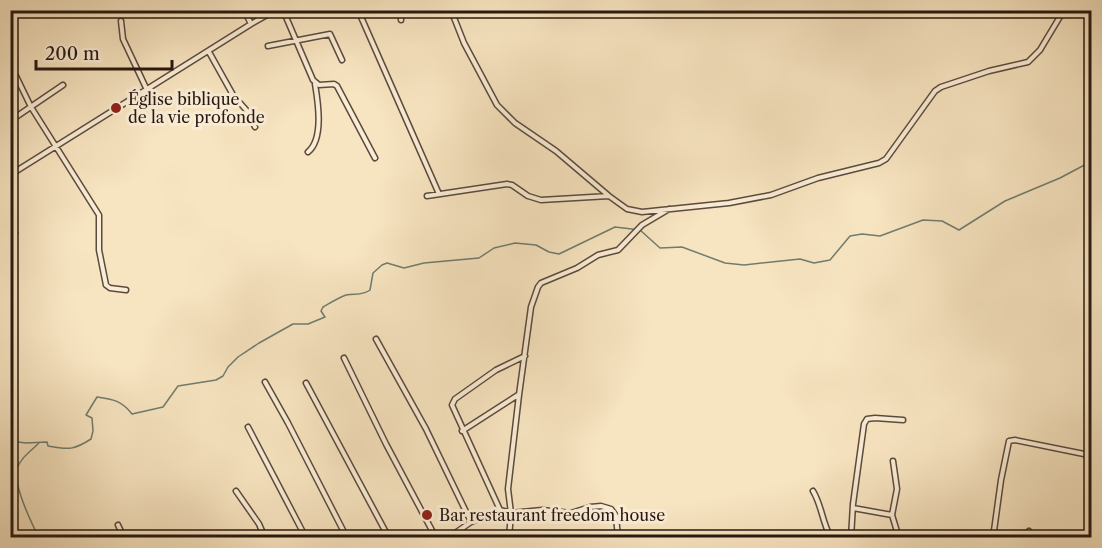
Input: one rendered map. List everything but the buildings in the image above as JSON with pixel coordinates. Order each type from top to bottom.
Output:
[{"type":"street","points":[[244,10],[251,24]]},
{"type":"street","points":[[10,175],[276,10]]},
{"type":"street","points":[[283,10],[315,84],[319,114],[315,144],[308,152]]},
{"type":"street","points":[[358,10],[438,194]]},
{"type":"street","points":[[400,10],[401,20]]},
{"type":"street","points":[[451,10],[464,44],[497,105],[515,123],[556,151],[609,196],[627,209],[642,212],[729,203],[771,195],[818,178],[879,163],[886,159],[935,91],[982,74],[1028,62],[1041,50],[1064,10]]},
{"type":"street","points":[[120,21],[123,39],[147,90]]},
{"type":"street","points":[[268,46],[330,34],[342,60]]},
{"type":"street","points":[[209,52],[233,95],[248,112],[255,127]]},
{"type":"street","points":[[10,70],[16,76],[31,107],[99,215],[99,250],[104,280],[110,288],[126,290]]},
{"type":"street","points":[[315,84],[334,84],[337,87],[375,158]]},
{"type":"street","points":[[10,121],[63,86]]},
{"type":"street","points":[[428,196],[507,184],[528,196],[541,200],[609,196]]},
{"type":"street","points":[[509,537],[511,513],[508,489],[531,307],[538,286],[578,268],[598,255],[618,250],[642,225],[670,208]]},
{"type":"street","points":[[10,227],[15,233]]},
{"type":"street","points":[[376,339],[426,429],[471,522]]},
{"type":"street","points":[[500,510],[452,407],[453,402],[496,370],[525,356]]},
{"type":"street","points":[[344,358],[436,537]]},
{"type":"street","points":[[265,382],[347,537]]},
{"type":"street","points":[[306,383],[388,537]]},
{"type":"street","points":[[462,431],[519,394]]},
{"type":"street","points":[[852,537],[853,508],[864,424],[867,419],[875,418],[903,420]]},
{"type":"street","points":[[248,428],[306,537]]},
{"type":"street","points":[[993,537],[1009,441],[1015,440],[1084,454]]},
{"type":"street","points":[[893,461],[897,489],[892,515],[898,537]]},
{"type":"street","points":[[236,491],[259,524],[265,537]]},
{"type":"street","points":[[813,491],[822,507],[822,517],[831,537]]},
{"type":"street","points":[[448,537],[471,522],[500,510],[511,513],[542,510],[571,513],[601,506],[611,509],[616,516],[618,537]]},
{"type":"street","points":[[853,508],[892,515]]},
{"type":"street","points":[[118,525],[124,537]]},
{"type":"street","points":[[1020,537],[1029,531]]},
{"type":"waterway","points":[[10,441],[47,442],[48,446],[61,448],[80,445],[91,439],[92,418],[86,415],[97,397],[117,401],[132,414],[163,407],[178,386],[216,380],[223,376],[238,357],[259,343],[293,324],[308,324],[325,317],[321,311],[323,307],[346,295],[370,290],[373,273],[387,263],[404,268],[424,263],[479,258],[494,248],[515,243],[536,245],[559,254],[615,227],[640,230],[660,248],[682,247],[725,263],[744,265],[800,259],[814,263],[830,260],[850,236],[862,234],[880,236],[923,220],[942,221],[959,230],[1005,201],[1060,178],[1092,161]]},
{"type":"waterway","points":[[39,443],[21,461],[16,476],[24,504],[39,538]]},
{"type":"place","name":"Église biblique de la vie profonde","points":[[116,108]]},
{"type":"place","name":"Bar restaurant freedom house","points":[[427,515]]}]
